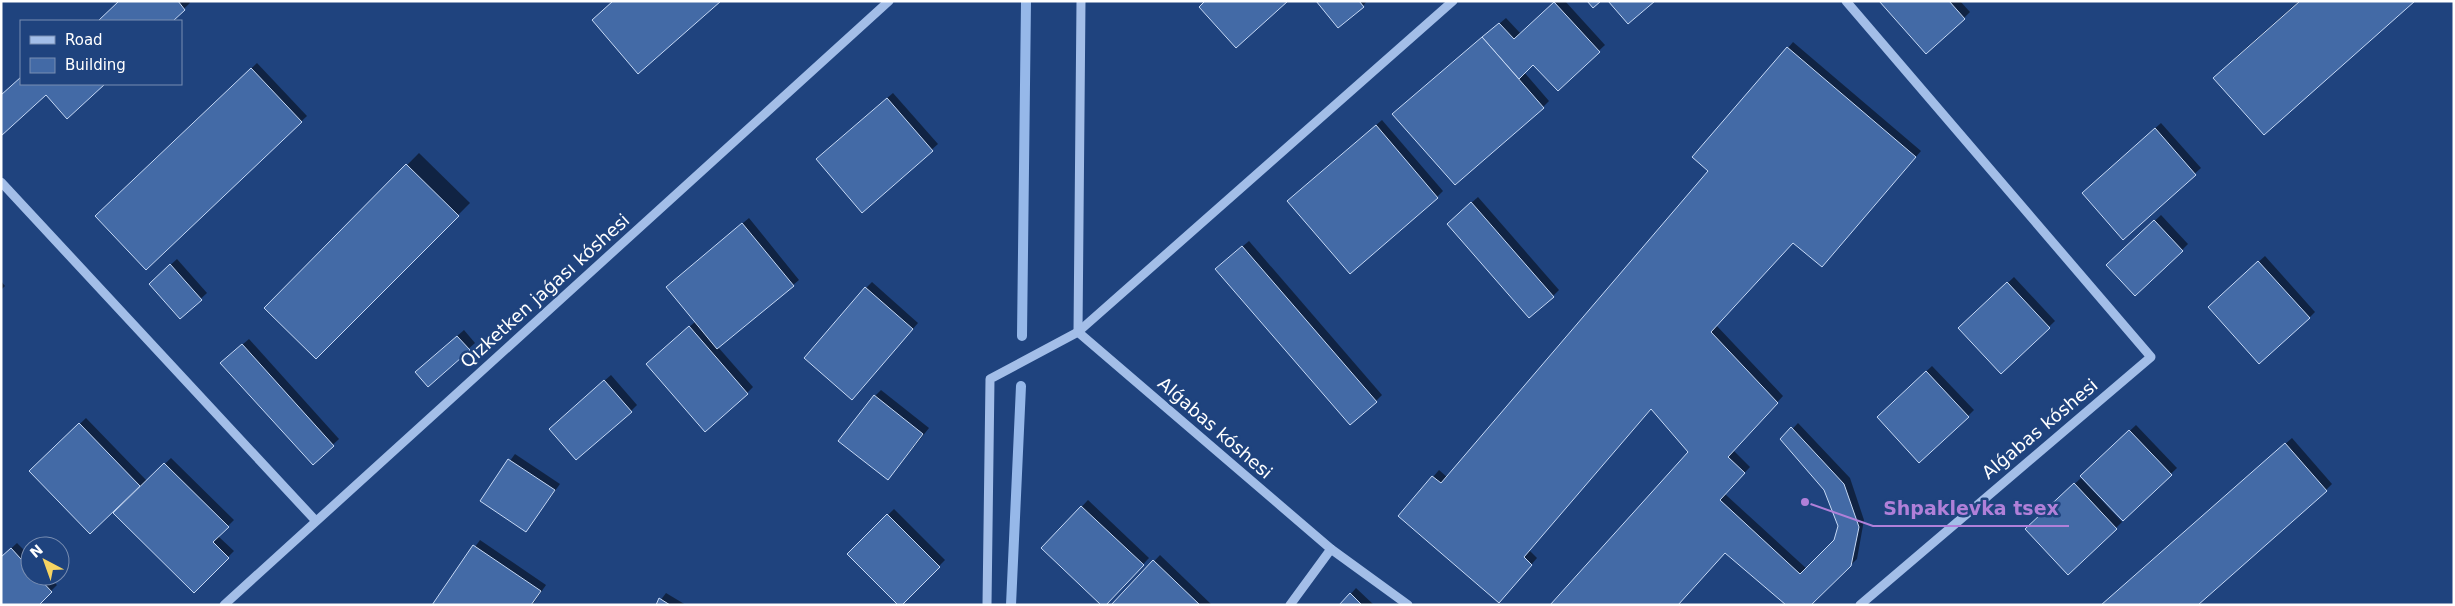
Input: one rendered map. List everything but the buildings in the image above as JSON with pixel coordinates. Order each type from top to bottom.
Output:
[{"type":"street","name":"Qızketken jaǵası kóshesi","points":[[224,605],[315,520],[889,1]]},
{"type":"street","points":[[1078,332],[1081,1]]},
{"type":"street","points":[[987,605],[990,379],[1078,332],[1453,1]]},
{"type":"street","name":"Alǵabas kóshesi","points":[[1846,1],[2151,357],[1860,605]]},
{"type":"street","points":[[1,182],[315,520]]},
{"type":"street","name":"Alǵabas kóshesi","points":[[1078,332],[1331,549],[1408,605]]},
{"type":"street","points":[[1290,605],[1331,549]]},
{"type":"waterway","points":[[1022,336],[1026,1]]},
{"type":"waterway","points":[[1011,605],[1021,386]]},
{"type":"place","name":"Shpaklevka tsex","points":[[1805,502]]}]
